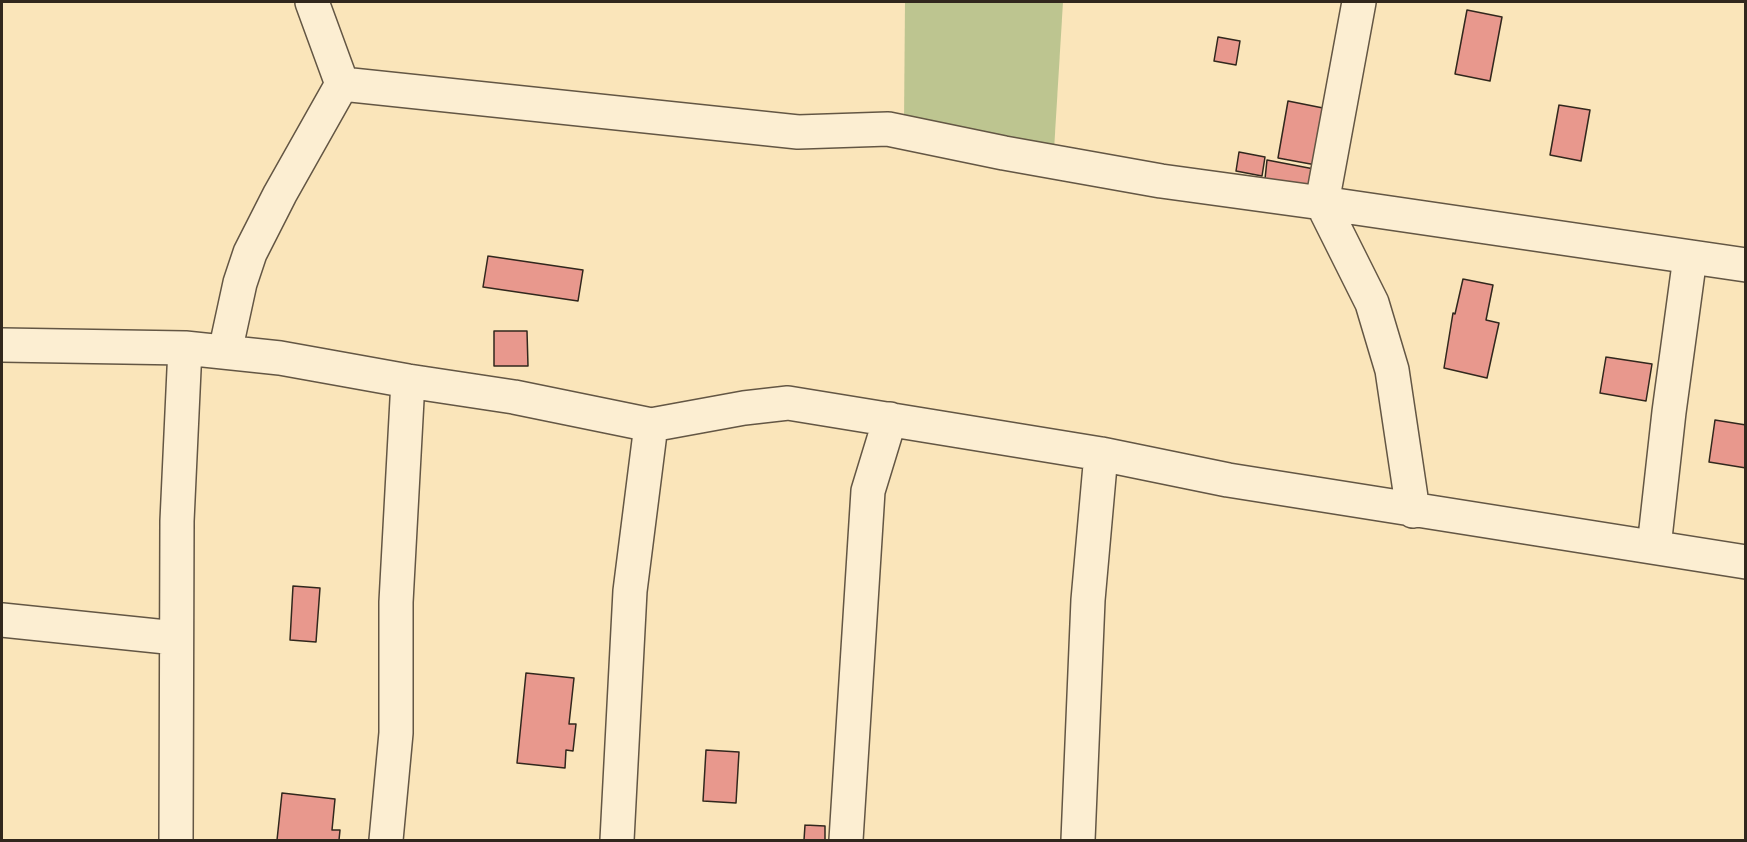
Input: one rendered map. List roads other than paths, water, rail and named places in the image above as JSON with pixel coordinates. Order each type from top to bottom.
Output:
[{"type":"street","points":[[225,352],[250,253],[280,194],[342,84],[312,2]]},
{"type":"street","points":[[1359,2],[1322,203],[1372,303],[1389,359],[1413,511]]},
{"type":"street","points":[[342,84],[798,132],[888,129],[1161,182],[1322,203],[1746,265]]},
{"type":"street","points":[[1654,547],[1690,257]]},
{"type":"street","points":[[2,345],[185,348],[280,358],[514,397],[651,425],[744,408],[788,403],[1101,454],[1228,480],[1413,511],[1746,562]]},
{"type":"street","points":[[176,840],[177,521],[185,348]]},
{"type":"street","points":[[386,840],[396,734],[396,602],[408,381]]},
{"type":"street","points":[[846,840],[868,491],[890,419]]},
{"type":"street","points":[[618,840],[630,591],[651,425]]},
{"type":"street","points":[[1078,840],[1088,600],[1101,454]]},
{"type":"street","points":[[2,620],[176,638]]}]
